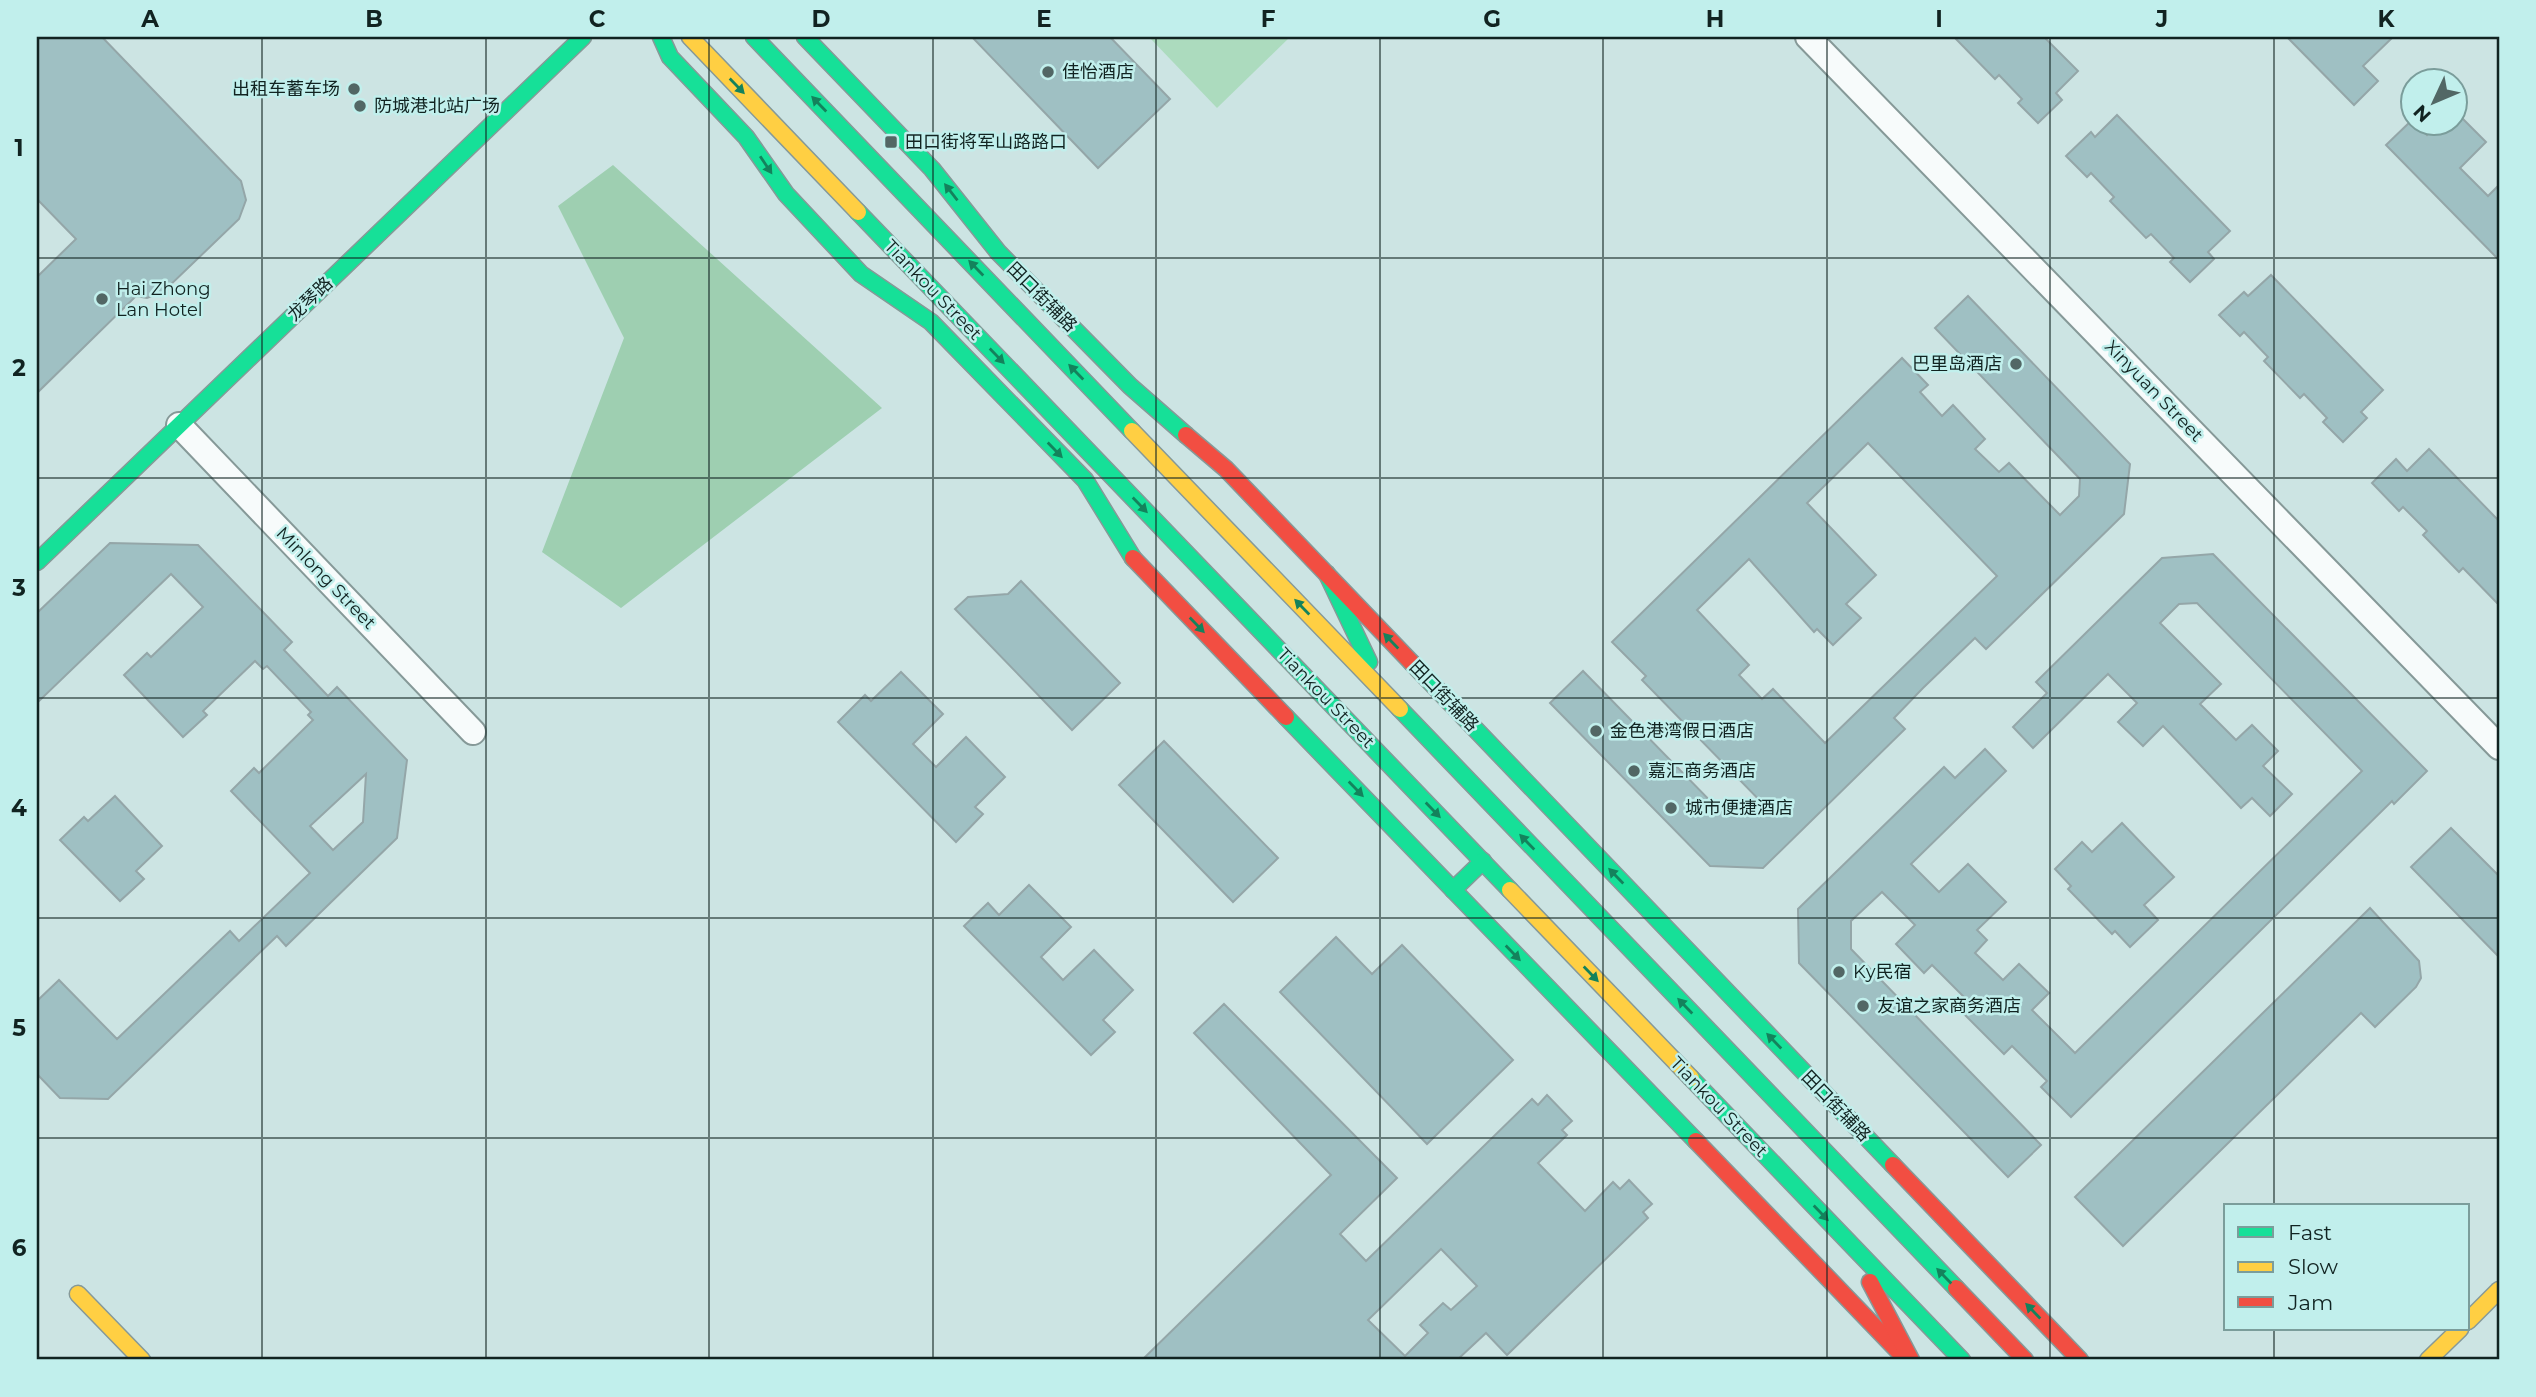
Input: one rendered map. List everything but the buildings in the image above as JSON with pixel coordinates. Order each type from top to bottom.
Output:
[{"type":"street","name":"龙琴路","points":[[37,562],[583,37]]},
{"type":"street","points":[[662,37],[670,57],[746,137],[786,194],[861,274],[931,322],[1085,480],[1130,555],[1908,1360]]},
{"type":"street","name":"Tiankou Street","points":[[690,37],[1962,1360]]},
{"type":"street","points":[[754,37],[2025,1360]]},
{"type":"street","name":"田口街辅路","points":[[805,37],[932,169],[998,252],[1130,386],[1226,469],[2080,1360]]},
{"type":"street","name":"Xinyuan Street","points":[[1808,37],[2499,747]]},
{"type":"street","name":"Minlong Street","points":[[179,425],[473,732]]},
{"type":"street","points":[[1327,574],[1383,692]]},
{"type":"street","points":[[1453,890],[1483,861]]},
{"type":"street","points":[[1850,1243],[1908,1360]]},
{"type":"street","points":[[2470,1319],[2499,1290]]},
{"type":"street","points":[[78,1294],[142,1360]]},
{"type":"street","points":[[2428,1360],[2459,1330]]},
{"type":"green space","points":[[1149,37],[1290,37],[1217,108]]},
{"type":"green space","points":[[613,165],[882,408],[621,608],[542,552],[624,338],[558,206]]},
{"type":"traffic: fast","points":[[37,562],[583,37]]},
{"type":"traffic: fast","points":[[661,37],[670,57],[746,137],[786,194],[861,274],[931,322],[1085,480],[1133,558]]},
{"type":"traffic: fast","points":[[754,37],[1132,431]]},
{"type":"traffic: fast","points":[[805,37],[932,169],[998,252],[1130,386],[1186,435]]},
{"type":"traffic: fast","points":[[858,212],[1510,890]]},
{"type":"traffic: fast","points":[[1327,574],[1369,662]]},
{"type":"traffic: fast","points":[[1412,663],[1893,1165]]},
{"type":"traffic: fast","points":[[1400,709],[1956,1288]]},
{"type":"traffic: fast","points":[[1286,717],[1696,1141]]},
{"type":"traffic: fast","points":[[1453,890],[1483,861]]},
{"type":"traffic: fast","points":[[1691,1078],[1962,1360]]},
{"type":"traffic: slow","points":[[690,37],[858,212]]},
{"type":"traffic: slow","points":[[1132,431],[1400,709]]},
{"type":"traffic: slow","points":[[1510,890],[1691,1078]]},
{"type":"traffic: slow","points":[[2470,1319],[2499,1290]]},
{"type":"traffic: slow","points":[[78,1294],[142,1360]]},
{"type":"traffic: slow","points":[[2428,1360],[2459,1330]]},
{"type":"traffic: jam","points":[[1186,435],[1226,469],[1412,663]]},
{"type":"traffic: jam","points":[[1133,558],[1286,717]]},
{"type":"traffic: jam","points":[[1696,1141],[1900,1353]]},
{"type":"traffic: jam","points":[[1893,1165],[2080,1360]]},
{"type":"traffic: jam","points":[[1870,1282],[1911,1360]]},
{"type":"traffic: jam","points":[[1956,1288],[2025,1360]]},
{"type":"place","name":"佳怡酒店","points":[[1048,72]]},
{"type":"place","name":"出租车蓄车场","points":[[354,89]]},
{"type":"place","name":"防城港北站广场","points":[[360,106]]},
{"type":"place","name":"田口街将军山路路口","points":[[891,142]]},
{"type":"place","name":"Hai Zhong Lan Hotel","points":[[102,299]]},
{"type":"place","name":"巴里岛酒店","points":[[2016,364]]},
{"type":"place","name":"金色港湾假日酒店","points":[[1596,731]]},
{"type":"place","name":"嘉汇商务酒店","points":[[1634,771]]},
{"type":"place","name":"城市便捷酒店","points":[[1671,808]]},
{"type":"place","name":"Ky民宿","points":[[1839,972]]},
{"type":"place","name":"友谊之家商务酒店","points":[[1863,1006]]}]
